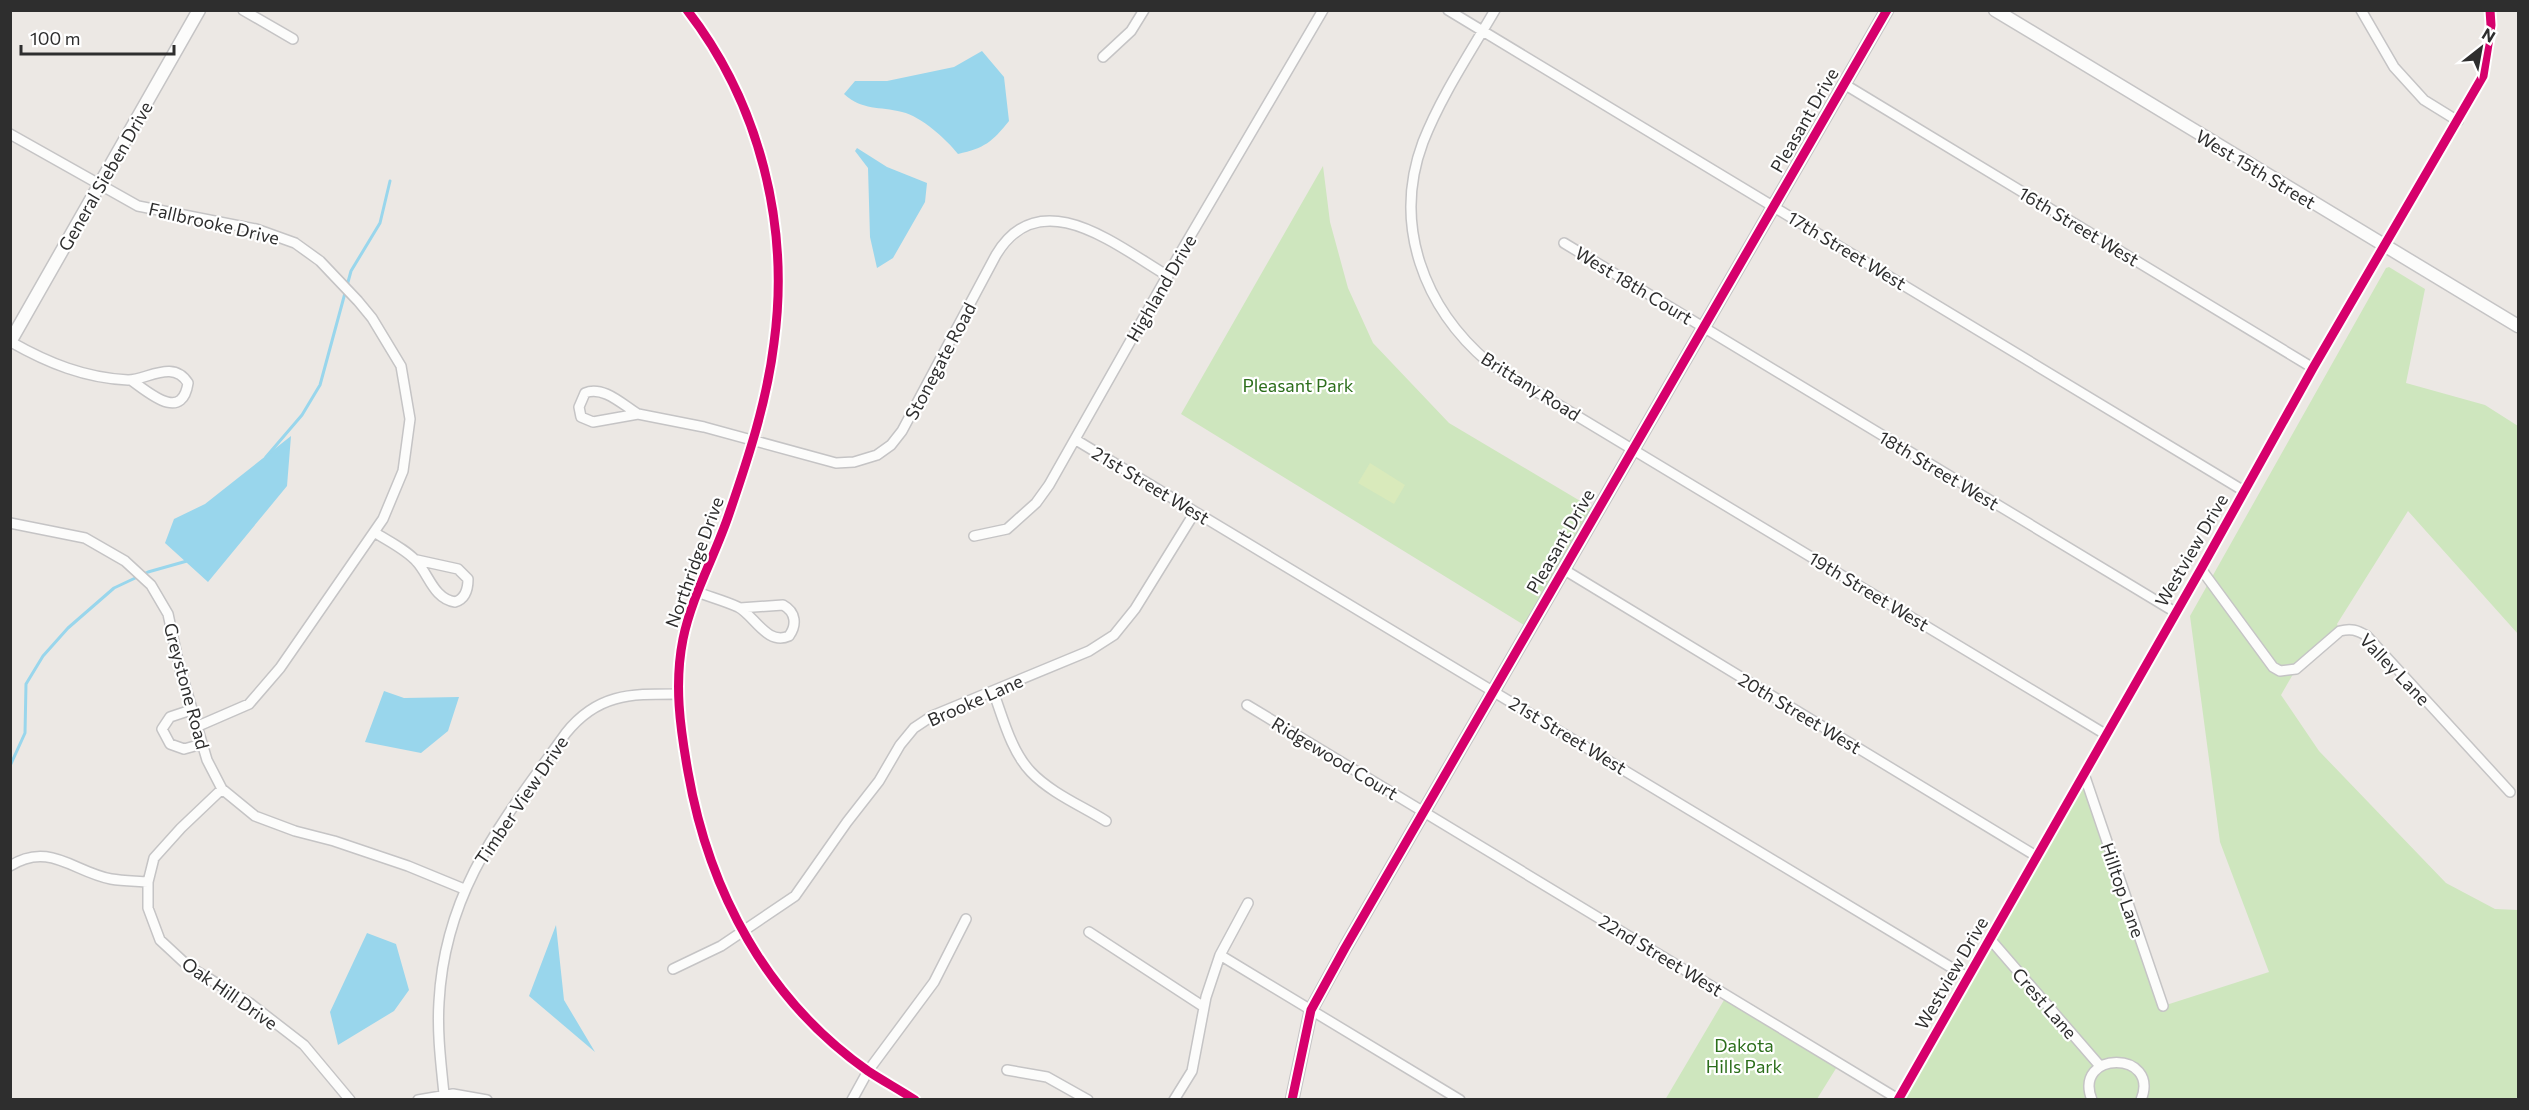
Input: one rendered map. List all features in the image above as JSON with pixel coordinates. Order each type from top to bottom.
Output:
[{"type":"street","name":"General Sieben Drive","points":[[10,342],[199,10]]},
{"type":"street","points":[[243,10],[293,39]]},
{"type":"street","name":"Northridge Drive","points":[[687,10],[716,53],[747,117],[761,155],[774,217],[778,264],[778,311],[772,358],[729,515],[697,592],[683,640],[678,694],[681,728],[697,817],[711,862],[742,933],[772,977],[821,1033],[868,1071],[915,1100]]},
{"type":"street","points":[[1103,57],[1131,31],[1144,10]]},
{"type":"street","name":"Highland Drive","points":[[974,536],[1007,530],[1021,518],[1049,485],[1323,10]]},
{"type":"street","name":"17th Street West","points":[[1448,10],[2244,490]]},
{"type":"street","name":"Brittany Road","points":[[1496,10],[1433,120],[1423,144],[1414,178],[1413,234],[1426,282],[1435,301],[1458,333],[1489,363],[1633,448]]},
{"type":"street","name":"Pleasant Drive","points":[[1292,1100],[1311,1010],[1423,811],[1887,10]]},
{"type":"street","name":"West 15th Street","points":[[1995,10],[2383,246],[2517,322]]},
{"type":"street","points":[[2361,10],[2394,67],[2424,100],[2458,121]]},
{"type":"street","name":"Westview Drive","points":[[1898,1099],[2201,569],[2313,368],[2484,76],[2491,25],[2490,10]]},
{"type":"street","name":"16th Street West","points":[[1844,84],[2313,368]]},
{"type":"street","name":"Fallbrooke Drive","points":[[10,134],[138,206],[256,229],[296,243],[320,261],[372,318],[401,366],[410,419],[403,471],[383,519],[280,668],[249,704],[196,727]]},
{"type":"street","name":"Stonegate Road","points":[[638,414],[751,440],[836,463],[854,462],[877,455],[891,445],[902,431],[996,255],[1007,240],[1029,225],[1058,220],[1078,225],[1168,276]]},
{"type":"street","name":"West 18th Court","points":[[1564,243],[1703,327]]},
{"type":"street","name":"18th Street West","points":[[1703,327],[2175,612]]},
{"type":"street","points":[[10,342],[53,365],[131,380],[158,399],[169,403],[176,403],[183,398],[188,383],[180,374],[169,372],[141,376],[131,380]]},
{"type":"street","points":[[593,390],[604,393],[638,414],[593,422],[581,417],[579,407],[585,393],[593,390]]},
{"type":"street","name":"21st Street West","points":[[1076,440],[1967,977]]},
{"type":"street","name":"19th Street West","points":[[1633,448],[2105,734]]},
{"type":"street","name":"Brooke Lane","points":[[673,969],[742,933],[795,896],[847,822],[865,801],[900,745],[914,728],[932,716],[1089,651],[1114,635],[1136,609],[1195,512]]},
{"type":"street","name":"Greystone Road","points":[[10,523],[85,538],[125,561],[151,585],[168,614],[191,710],[207,760],[222,789],[255,816],[295,831],[334,841],[408,866],[464,889]]},
{"type":"street","points":[[374,531],[417,560],[463,572],[468,579],[464,596],[455,602],[447,600],[438,593],[417,560]]},
{"type":"street","name":"20th Street West","points":[[1563,569],[2036,856]]},
{"type":"street","name":"Valley Lane","points":[[2201,569],[2272,667],[2280,671],[2296,669],[2340,631],[2348,629],[2367,636],[2510,792]]},
{"type":"street","points":[[697,592],[740,608],[761,628],[780,639],[789,636],[795,625],[793,614],[783,605],[740,608]]},
{"type":"street","points":[[993,691],[1015,747],[1030,771],[1044,784],[1106,821]]},
{"type":"street","name":"Timber View Drive","points":[[444,1094],[439,1021],[441,980],[452,924],[464,889],[480,857],[566,733],[580,717],[598,705],[618,697],[678,694]]},
{"type":"street","name":"Ridgewood Court","points":[[1247,705],[1423,811]]},
{"type":"street","points":[[191,710],[170,717],[162,729],[170,744],[184,749],[201,744]]},
{"type":"street","name":"Hilltop Lane","points":[[2084,774],[2163,1006]]},
{"type":"street","name":"Oak Hill Drive","points":[[222,789],[181,828],[154,858],[148,882],[148,908],[160,940],[188,966],[251,1004],[304,1045],[350,1100]]},
{"type":"street","name":"22nd Street West","points":[[1423,811],[1898,1099]]},
{"type":"street","points":[[10,866],[23,858],[57,856],[81,869],[111,879],[148,882]]},
{"type":"street","points":[[1174,1100],[1192,1071],[1204,1007],[1221,955],[1248,903]]},
{"type":"street","points":[[852,1100],[868,1071],[934,982],[966,919]]},
{"type":"street","points":[[1089,932],[1204,1007]]},
{"type":"street","name":"Crest Lane","points":[[1990,939],[2100,1066]]},
{"type":"street","points":[[1221,955],[1460,1100]]},
{"type":"street","points":[[2092,1100],[2089,1089],[2090,1080],[2100,1066],[2110,1061],[2120,1061],[2137,1070],[2144,1086],[2141,1100]]},
{"type":"street","points":[[1007,1070],[1047,1077],[1088,1100]]},
{"type":"street","points":[[418,1100],[444,1094],[475,1096],[487,1100]]},
{"type":"green space","name":"Pleasant Park","points":[[1323,166],[1330,222],[1348,288],[1373,343],[1449,423],[1597,511],[1529,628],[1181,414]]},
{"type":"green space","points":[[2389,267],[2425,289],[2406,383],[2485,405],[2518,426],[2518,634],[2408,511],[2337,624],[2340,631],[2296,669],[2281,695],[2319,751],[2446,883],[2495,909],[2518,910],[2518,1099],[1898,1100],[2084,774],[2163,1006],[2269,972],[2220,842],[2190,616],[2386,268]]},
{"type":"green space","points":[[1370,463],[1405,485],[1394,504],[1358,483]]},
{"type":"green space","name":"Dakota Hills Park","points":[[1727,995],[1840,1062],[1817,1099],[1665,1100]]},
{"type":"water","points":[[982,51],[1004,77],[1009,121],[987,143],[967,152],[958,154],[947,141],[917,118],[894,110],[865,106],[844,94],[855,81],[887,81],[954,67]]},
{"type":"water","points":[[857,148],[887,167],[927,183],[925,202],[893,258],[877,268],[870,237],[868,168],[855,151]]},
{"type":"water","points":[[291,436],[287,486],[208,582],[165,543],[174,519],[205,504]]},
{"type":"water","points":[[384,691],[404,698],[459,697],[448,731],[421,753],[365,742]]},
{"type":"water","points":[[556,925],[564,1000],[595,1052],[529,996]]},
{"type":"water","points":[[367,933],[396,944],[409,990],[394,1011],[338,1045],[330,1012]]},
{"type":"waterway","points":[[266,457],[302,415],[320,385],[351,271],[380,223],[390,181]]},
{"type":"waterway","points":[[10,766],[25,733],[26,684],[43,656],[68,628],[114,588],[148,572],[187,561]]},
{"type":"cycle path","points":[[687,10],[712,46],[734,85],[751,126],[764,168],[773,211],[778,299],[771,365],[756,430],[729,514],[692,607],[683,639],[679,672],[679,706],[688,772],[711,859],[728,901],[748,940],[772,977],[800,1011],[832,1043],[868,1071],[915,1100]]},
{"type":"cycle path","points":[[1292,1100],[1311,1010],[1887,10]]},
{"type":"cycle path","points":[[1898,1100],[2313,368],[2483,76],[2491,25],[2490,10]]}]
